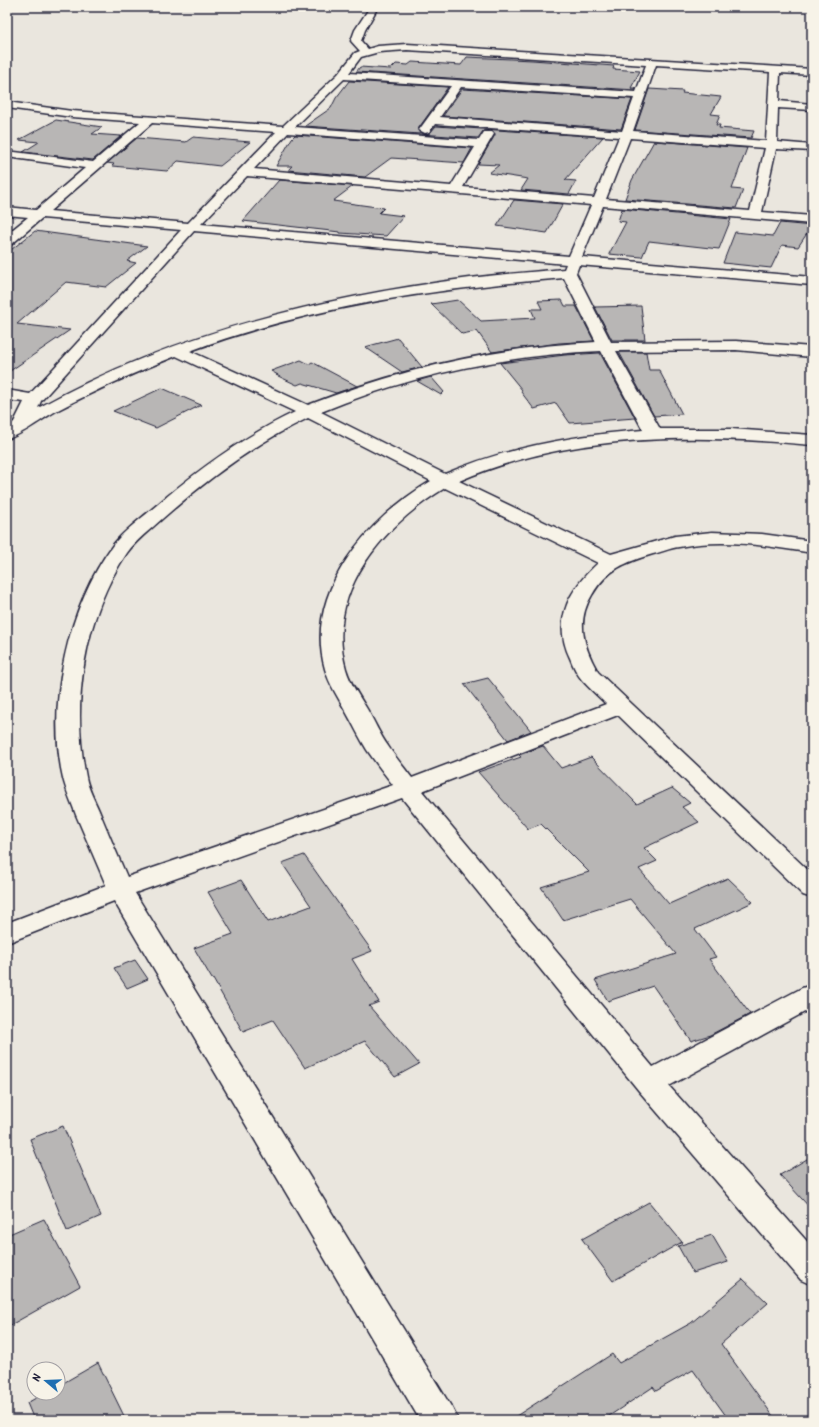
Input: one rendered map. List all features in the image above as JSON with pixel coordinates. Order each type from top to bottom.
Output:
[{"type":"street","points":[[366,52],[356,41],[360,30],[374,7]]},
{"type":"street","points":[[21,425],[34,399],[191,227],[284,131],[342,76],[358,55],[378,49],[407,47],[812,72]]},
{"type":"street","points":[[652,62],[626,134],[572,267],[606,347],[654,434]]},
{"type":"street","points":[[755,215],[771,145],[775,69]]},
{"type":"street","points":[[342,76],[640,95]]},
{"type":"street","points":[[417,139],[458,84]]},
{"type":"street","points":[[773,104],[812,108]]},
{"type":"street","points":[[7,106],[72,114],[284,131],[481,144]]},
{"type":"street","points":[[7,241],[149,120]]},
{"type":"street","points":[[432,120],[812,148]]},
{"type":"street","points":[[455,190],[481,144],[495,124]]},
{"type":"street","points":[[7,154],[96,166]]},
{"type":"street","points":[[244,172],[812,220]]},
{"type":"street","points":[[7,211],[191,227],[572,267],[812,281]]},
{"type":"street","points":[[7,434],[88,388],[176,350],[254,325],[328,306],[572,267]]},
{"type":"street","points":[[440,1420],[120,888],[93,827],[74,778],[68,728],[72,676],[84,625],[98,586],[119,549],[158,513],[237,450],[309,412],[353,394],[407,377],[462,364],[518,355],[635,345],[736,346],[812,352]]},
{"type":"street","points":[[176,350],[309,412],[444,481],[612,562]]},
{"type":"street","points":[[7,395],[34,399]]},
{"type":"street","points":[[812,440],[725,434],[654,434],[596,439],[521,453],[444,481],[415,500],[375,536],[356,560],[343,584],[334,608],[330,631],[334,663],[341,685],[377,748],[407,788],[649,1083],[812,1270]]},
{"type":"street","points":[[812,547],[781,542],[735,538],[694,539],[678,541],[640,552],[612,562],[596,575],[582,593],[576,605],[571,628],[572,638],[577,652],[589,675],[812,889]]},
{"type":"street","points":[[7,933],[120,888],[407,788],[621,706]]},
{"type":"street","points":[[649,1083],[812,995]]},
{"type":"building","points":[[467,57],[614,66],[613,69],[640,71],[631,88],[636,88],[635,90],[356,72],[360,67],[391,69],[396,64],[408,65],[412,62],[461,65]]},
{"type":"building","points":[[349,81],[448,87],[418,129],[418,131],[424,134],[430,133],[436,126],[603,137],[565,180],[576,181],[569,194],[521,190],[528,179],[489,173],[499,165],[478,164],[495,135],[492,130],[483,131],[478,138],[305,126],[331,108],[336,98]]},
{"type":"building","points":[[462,89],[632,99],[621,129],[443,116]]},
{"type":"building","points":[[649,89],[683,91],[682,93],[721,97],[711,114],[720,115],[716,125],[720,125],[719,128],[754,131],[751,138],[635,130]]},
{"type":"building","points":[[56,120],[102,127],[92,134],[121,136],[93,160],[23,152],[39,142],[19,140]]},
{"type":"building","points":[[295,135],[472,148],[464,163],[391,158],[365,177],[288,170],[292,166],[276,166]]},
{"type":"building","points":[[193,137],[250,142],[220,166],[178,161],[167,171],[112,166],[114,164],[107,163],[137,138],[186,142]]},
{"type":"building","points":[[654,141],[747,148],[732,189],[743,190],[736,208],[625,199],[632,180]]},
{"type":"building","points":[[279,180],[353,186],[333,201],[384,208],[379,213],[404,216],[386,236],[340,233],[243,221]]},
{"type":"building","points":[[514,200],[563,204],[547,233],[497,226]]},
{"type":"building","points":[[622,209],[731,219],[719,249],[649,241],[642,257],[609,254],[626,222],[618,221]]},
{"type":"building","points":[[780,223],[812,226],[798,247],[782,245],[771,268],[723,263],[735,232],[773,236]]},
{"type":"building","points":[[35,231],[147,246],[127,261],[136,263],[106,287],[66,282],[17,324],[70,330],[7,373],[7,253]]},
{"type":"building","points":[[458,300],[481,321],[535,318],[531,309],[542,309],[538,301],[562,300],[565,306],[576,306],[594,341],[559,343],[492,352],[477,331],[462,334],[431,304]]},
{"type":"building","points":[[641,306],[645,340],[612,340],[595,307]]},
{"type":"building","points":[[398,338],[422,367],[402,372],[365,347]]},
{"type":"building","points":[[619,352],[646,352],[649,370],[659,370],[682,414],[654,416]]},
{"type":"building","points":[[600,353],[635,418],[570,423],[556,403],[534,409],[521,392],[522,390],[500,363],[565,355]]},
{"type":"building","points":[[301,360],[309,364],[312,362],[357,386],[336,393],[302,383],[297,385],[271,371]]},
{"type":"building","points":[[431,377],[444,392],[441,395],[417,381]]},
{"type":"building","points":[[162,388],[201,405],[156,428],[113,411]]},
{"type":"building","points":[[488,678],[531,731],[508,740],[464,684]]},
{"type":"building","points":[[543,746],[561,768],[591,757],[637,804],[672,788],[690,803],[682,807],[699,822],[644,848],[657,861],[639,869],[669,904],[728,878],[753,902],[695,929],[716,957],[709,959],[750,1014],[710,1035],[691,1041],[653,986],[608,1001],[595,980],[676,954],[630,899],[563,920],[541,887],[589,872],[541,824],[528,829],[478,772],[521,757],[519,755]]},
{"type":"building","points":[[304,855],[372,951],[352,959],[379,1002],[369,1006],[419,1064],[395,1077],[365,1041],[305,1068],[273,1020],[243,1032],[194,948],[233,934],[208,892],[241,880],[268,922],[311,906],[282,863]]},
{"type":"building","points":[[135,960],[148,979],[127,988],[114,968]]},
{"type":"building","points":[[63,1126],[101,1216],[67,1231],[30,1139]]},
{"type":"building","points":[[812,1156],[812,1210],[780,1175]]},
{"type":"building","points":[[649,1202],[682,1242],[613,1281],[582,1239]]},
{"type":"building","points":[[44,1219],[80,1286],[7,1327],[7,1235]]},
{"type":"building","points":[[712,1235],[728,1262],[693,1273],[678,1246]]},
{"type":"building","points":[[743,1279],[768,1303],[721,1344],[776,1420],[729,1420],[693,1370],[656,1391],[653,1387],[603,1420],[510,1420],[612,1354],[619,1363],[691,1323]]},
{"type":"building","points":[[98,1363],[126,1420],[34,1420],[27,1403],[31,1401],[66,1401],[66,1381]]}]
